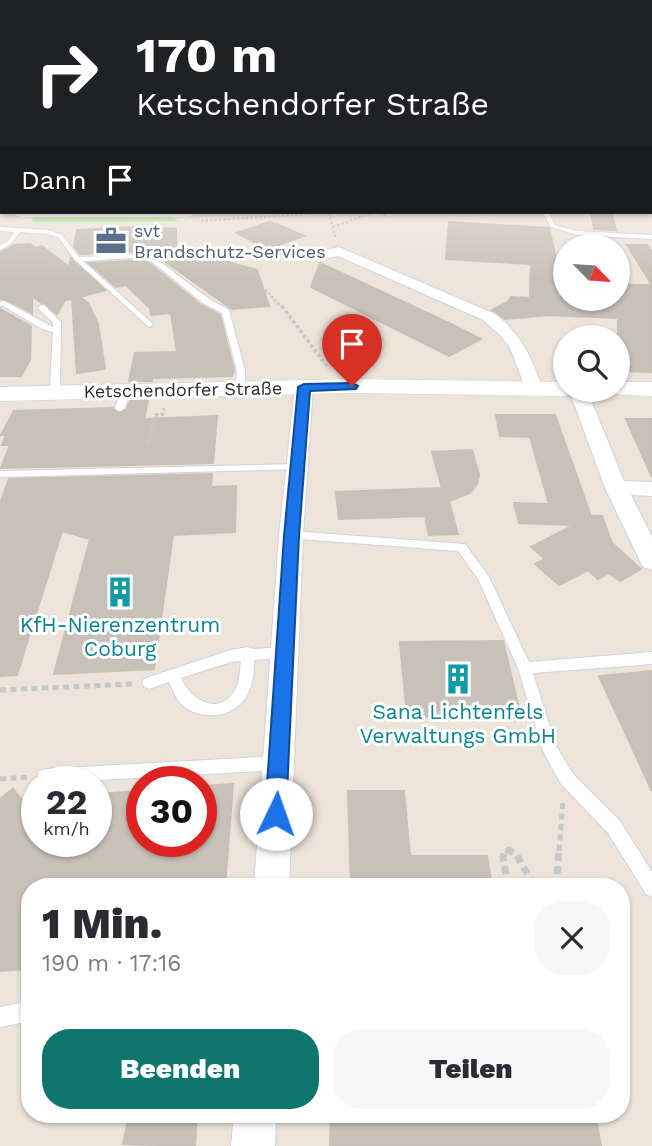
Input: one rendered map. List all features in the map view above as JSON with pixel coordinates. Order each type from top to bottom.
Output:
[{"type":"street","points":[[320,256],[339,251],[473,307],[505,328],[521,349],[533,388]]},
{"type":"street","points":[[272,878],[291,536],[304,387]]},
{"type":"street","name":"Ketschendorfer Straße","points":[[0,394],[51,393],[123,400],[169,390],[304,387],[553,389]]},
{"type":"street","points":[[630,389],[652,389]]},
{"type":"street","points":[[583,402],[615,488],[652,561]]},
{"type":"street","points":[[615,488],[652,489]]},
{"type":"street","points":[[253,1146],[255,1123]]},
{"type":"lane","points":[[0,248],[22,230],[21,214]]},
{"type":"lane","points":[[546,214],[553,226],[570,232],[652,237]]},
{"type":"lane","points":[[0,229],[55,233],[77,259],[149,325]]},
{"type":"lane","points":[[77,259],[148,255],[154,257],[211,304],[221,308],[226,312],[241,371],[240,389]]},
{"type":"lane","points":[[0,304],[4,303],[45,327],[56,330]]},
{"type":"lane","points":[[41,307],[57,322],[55,386],[51,393]]},
{"type":"lane","points":[[0,474],[297,467]]},
{"type":"lane","points":[[291,536],[461,547],[483,577],[525,668],[548,746],[567,779],[614,827],[652,888]]},
{"type":"lane","points":[[149,683],[195,666],[248,653],[285,653]]},
{"type":"lane","points":[[173,675],[185,698],[200,709],[211,711],[230,705],[239,697],[244,686],[248,653]]},
{"type":"lane","points":[[525,668],[652,658]]},
{"type":"lane","points":[[112,772],[279,763]]},
{"type":"lane","points":[[0,1017],[21,1013]]},
{"type":"path","points":[[328,214],[339,251]]},
{"type":"path","points":[[333,228],[372,214]]},
{"type":"path","points":[[382,214],[387,216]]},
{"type":"path","points":[[163,230],[173,230],[172,246],[241,267],[255,277],[330,369],[334,387]]},
{"type":"path","points":[[147,445],[155,415],[162,415],[169,390]]},
{"type":"path","points":[[0,690],[149,683]]},
{"type":"path","points":[[0,779],[21,778]]},
{"type":"path","points":[[557,878],[567,779]]},
{"type":"path","points":[[506,878],[503,857],[506,849],[516,854],[530,878]]},
{"type":"green space","points":[[168,215],[179,221],[32,222],[33,217]]},
{"type":"building","points":[[591,214],[612,214],[616,230],[594,229]]},
{"type":"building","points":[[269,222],[304,236],[267,249],[237,233]]},
{"type":"building","points":[[449,222],[549,228],[553,246],[553,312],[630,312],[630,285],[652,285],[652,372],[630,371],[630,325],[618,325],[618,318],[548,315],[505,319],[492,310],[508,302],[511,297],[530,298],[531,264],[446,259]]},
{"type":"building","points":[[159,226],[176,229],[176,253],[185,250],[257,270],[269,306],[232,309],[150,251],[80,254],[74,246],[77,230]]},
{"type":"building","points":[[30,244],[35,248],[42,246],[69,267],[71,258],[105,290],[80,297],[88,303],[98,324],[105,369],[77,373],[72,299],[65,300],[57,314],[32,296],[32,313],[0,299],[0,253],[15,245]]},
{"type":"building","points":[[630,245],[647,245],[652,252],[652,285],[630,250]]},
{"type":"building","points":[[145,260],[201,305],[220,315],[234,371],[232,376],[129,381],[135,353],[177,352],[171,313],[151,315],[150,308],[126,285],[116,287],[89,263]]},
{"type":"building","points":[[320,263],[481,339],[449,356],[311,287]]},
{"type":"building","points":[[0,309],[31,326],[30,360],[21,376],[0,376]]},
{"type":"building","points":[[148,400],[144,419],[217,416],[213,463],[1,468],[10,445],[2,445],[6,435],[1,435],[14,411],[113,408],[119,413],[126,410],[130,401]]},
{"type":"building","points":[[496,415],[555,415],[591,516],[602,516],[612,543],[641,569],[620,581],[609,573],[598,579],[588,570],[559,585],[535,564],[545,559],[531,547],[574,525],[519,523],[514,503],[549,504],[530,437],[500,436]]},
{"type":"building","points":[[626,419],[652,419],[652,477]]},
{"type":"building","points":[[472,450],[479,475],[477,484],[470,493],[449,501],[458,534],[429,535],[425,516],[339,519],[336,492],[442,488],[432,452]]},
{"type":"building","points":[[212,474],[211,487],[236,486],[235,532],[173,535],[154,669],[54,674],[90,539],[62,531],[17,675],[0,676],[0,504],[9,479]]},
{"type":"building","name":"Sana Lichtenfels Verwaltungs GmbH","points":[[503,641],[521,717],[407,717],[400,642]]},
{"type":"building","points":[[652,671],[652,791],[599,676]]},
{"type":"building","points":[[233,784],[226,878],[21,878],[21,969],[0,971],[0,799],[13,789],[21,799],[21,857],[112,857],[112,793],[126,792],[126,857],[217,857],[217,785]]},
{"type":"building","points":[[348,791],[404,791],[410,856],[487,856],[491,878],[351,878]]},
{"type":"building","points":[[127,1123],[196,1123],[195,1146],[123,1144]]},
{"type":"building","points":[[331,1123],[597,1123],[601,1146],[330,1146]]},
{"type":"place","name":"svt Brandschutz-Services","points":[[111,241]]},
{"type":"place","name":"KfH-Nierenzentrum Coburg","points":[[120,592]]},
{"type":"place","name":"Sana Lichtenfels Verwaltungs GmbH","points":[[458,679]]},
{"type":"route","points":[[276,814],[291,536],[304,387],[352,386]]}]
